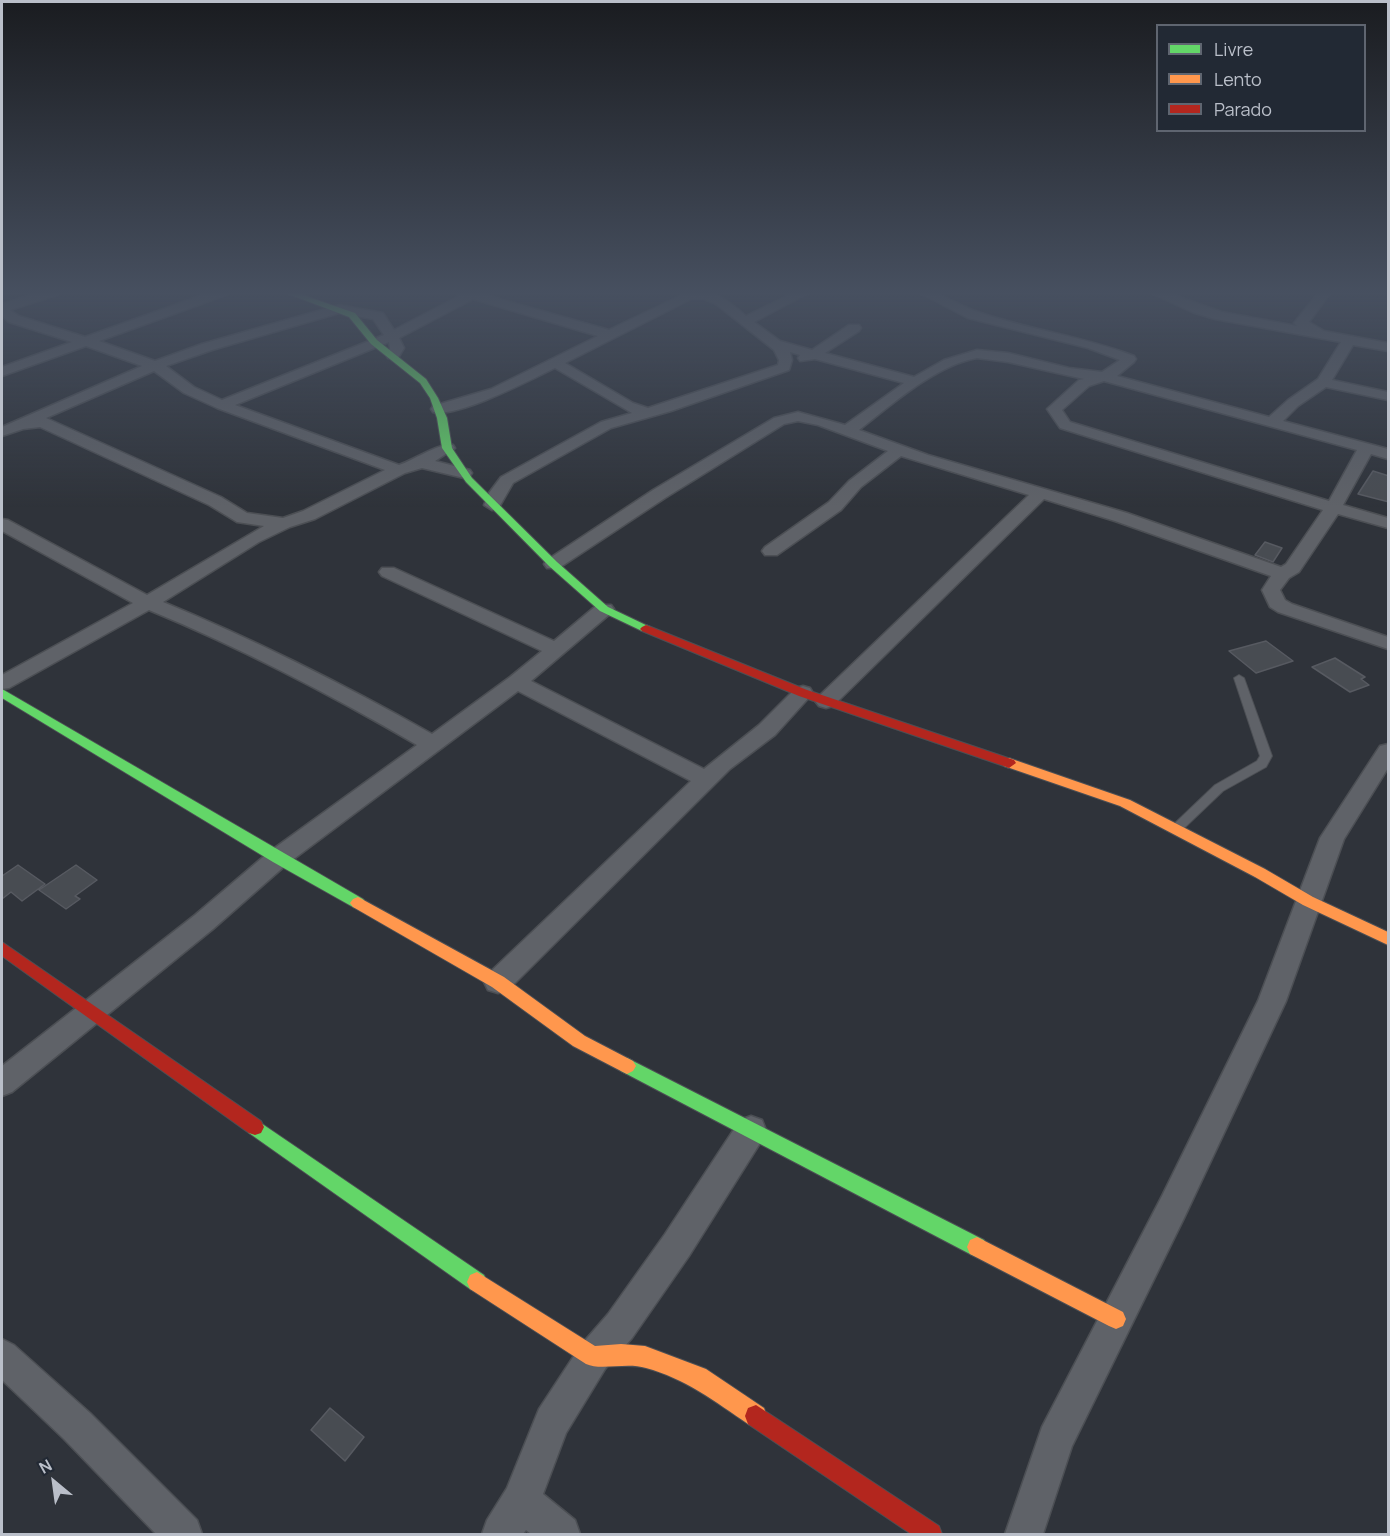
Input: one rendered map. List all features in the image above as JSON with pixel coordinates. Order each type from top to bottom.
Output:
[{"type":"street","points":[[2,372],[24,364]]},
{"type":"street","points":[[147,364],[189,390],[222,405],[399,470]]},
{"type":"street","points":[[2,432],[42,418],[160,364]]},
{"type":"street","points":[[222,405],[322,364]]},
{"type":"street","points":[[403,364],[423,381],[434,398],[447,448],[467,476],[492,505],[604,609],[648,630],[803,693],[1125,803],[1308,900],[1389,939]]},
{"type":"street","points":[[438,409],[496,392],[555,364]]},
{"type":"street","points":[[557,364],[628,406],[646,413]]},
{"type":"street","points":[[492,505],[497,493],[507,480],[618,420],[775,372],[786,364]]},
{"type":"street","points":[[842,364],[915,382]]},
{"type":"street","points":[[847,430],[915,382],[946,364]]},
{"type":"street","points":[[1030,364],[1077,375],[1104,377],[1389,454]]},
{"type":"street","points":[[1124,364],[1118,370],[1104,377],[1084,383],[1054,409],[1065,425],[1333,508],[1389,523]]},
{"type":"street","points":[[1273,423],[1293,403],[1323,382],[1335,364]]},
{"type":"street","points":[[1323,382],[1389,396]]},
{"type":"street","points":[[618,420],[628,406]]},
{"type":"street","points":[[553,564],[659,494],[779,421],[798,416],[847,430],[899,450],[1121,517],[1282,574]]},
{"type":"street","points":[[42,418],[122,460],[215,501],[243,518],[284,522]]},
{"type":"street","points":[[2,683],[149,602],[253,538],[284,522],[309,515],[399,470],[421,463],[447,448]]},
{"type":"street","points":[[1366,448],[1333,508],[1293,568],[1282,574],[1271,590],[1277,603],[1285,608],[1389,643]]},
{"type":"street","points":[[771,551],[835,506],[855,484],[899,450]]},
{"type":"street","points":[[421,463],[467,476],[507,480]]},
{"type":"street","points":[[826,700],[1042,492]]},
{"type":"street","points":[[243,518],[253,538]]},
{"type":"street","points":[[2,524],[77,567],[207,627],[359,702],[434,745]]},
{"type":"street","points":[[388,572],[555,649]]},
{"type":"street","points":[[2,1083],[204,922],[278,858],[517,682],[604,609]]},
{"type":"street","points":[[517,682],[707,780]]},
{"type":"street","points":[[2,693],[278,858],[498,982],[579,1041],[1116,1319]]},
{"type":"street","points":[[498,982],[722,764],[767,730],[803,693]]},
{"type":"street","points":[[1024,1534],[1055,1440],[1173,1207],[1272,1001],[1332,838],[1389,751]]},
{"type":"street","points":[[2,948],[424,1246],[593,1357],[621,1354],[645,1357],[698,1377],[931,1534]]},
{"type":"street","points":[[501,1534],[521,1501],[552,1422],[593,1357],[620,1326],[677,1245],[751,1130]]},
{"type":"street","points":[[2,1357],[77,1426],[183,1534]]},
{"type":"street","points":[[521,1501],[561,1534]]},
{"type":"lane","points":[[1176,829],[1219,788],[1262,764],[1266,756],[1239,678]]},
{"type":"building","points":[[1373,471],[1389,476],[1389,502],[1358,494]]},
{"type":"building","points":[[1265,542],[1282,548],[1273,562],[1255,555]]},
{"type":"building","points":[[1266,641],[1293,661],[1256,673],[1229,651]]},
{"type":"building","points":[[1335,658],[1365,677],[1361,679],[1369,685],[1350,692],[1312,667]]},
{"type":"building","points":[[18,865],[45,884],[22,901],[11,892],[2,899],[2,876]]},
{"type":"building","points":[[76,865],[97,880],[75,896],[80,899],[66,909],[39,890]]},
{"type":"building","points":[[330,1408],[364,1437],[345,1461],[311,1430]]},
{"type":"traffic: fast","points":[[401,364],[423,381],[434,398],[442,418],[447,448],[469,480],[553,564],[604,609],[646,629]]},
{"type":"traffic: fast","points":[[2,693],[278,858],[358,903]]},
{"type":"traffic: fast","points":[[627,1066],[977,1247]]},
{"type":"traffic: fast","points":[[255,1127],[477,1282]]},
{"type":"traffic: slow","points":[[1009,763],[1125,803],[1260,873],[1308,901],[1388,939]]},
{"type":"traffic: slow","points":[[358,903],[498,982],[579,1041],[627,1066]]},
{"type":"traffic: slow","points":[[977,1247],[1116,1319]]},
{"type":"traffic: slow","points":[[477,1282],[593,1357],[621,1354],[645,1357],[698,1377],[756,1416]]},
{"type":"traffic: jam","points":[[646,629],[803,693],[1009,763]]},
{"type":"traffic: jam","points":[[2,948],[255,1127]]},
{"type":"traffic: jam","points":[[756,1416],[931,1534]]}]
